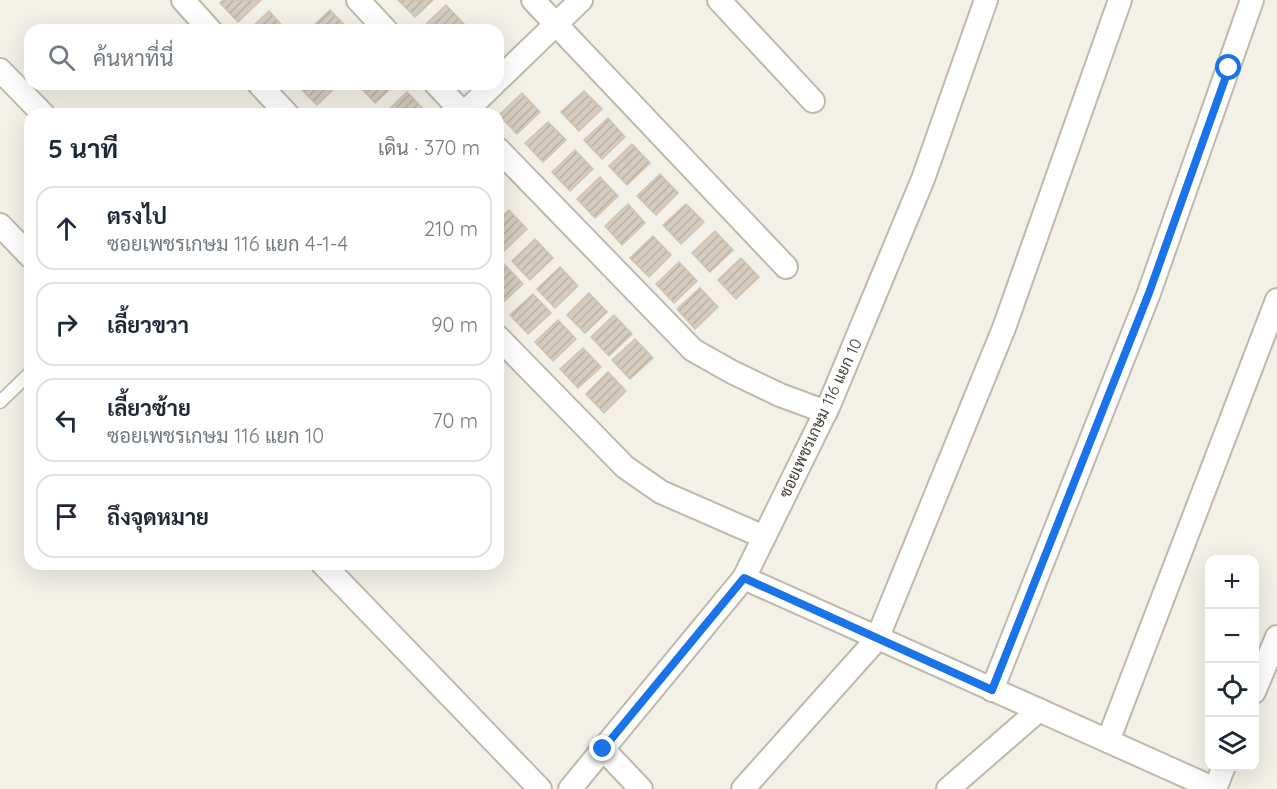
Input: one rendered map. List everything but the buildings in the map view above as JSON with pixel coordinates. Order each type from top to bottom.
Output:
[{"type":"street","points":[[183,0],[205,24]]},
{"type":"street","points":[[358,0],[380,24]]},
{"type":"street","points":[[533,0],[786,267]]},
{"type":"street","points":[[504,74],[581,0]]},
{"type":"street","points":[[719,0],[813,101]]},
{"type":"street","name":"ซอยเพชรเกษม 116 แยก 10","points":[[570,789],[744,578],[826,412],[923,179],[986,0]]},
{"type":"street","points":[[743,789],[878,639],[1004,328],[1120,0]]},
{"type":"street","points":[[992,690],[1149,293],[1252,0]]},
{"type":"street","points":[[0,70],[37,108]]},
{"type":"street","points":[[265,90],[282,108]]},
{"type":"street","points":[[441,90],[458,108]]},
{"type":"street","points":[[469,108],[488,90]]},
{"type":"street","points":[[504,155],[693,350],[780,395],[826,412]]},
{"type":"street","points":[[0,225],[24,250]]},
{"type":"street","points":[[1108,741],[1277,300]]},
{"type":"street","points":[[504,343],[625,467],[661,492],[764,537]]},
{"type":"street","points":[[329,570],[540,789]]},
{"type":"street","points":[[744,578],[1215,789],[1222,771]]},
{"type":"street","points":[[1259,680],[1277,637]]},
{"type":"street","points":[[948,789],[1039,710]]},
{"type":"street","points":[[603,749],[641,789]]},
{"type":"lane","points":[[0,402],[24,379]]},
{"type":"route","points":[[603,749],[744,578],[992,690],[1149,293],[1229,68]]}]
